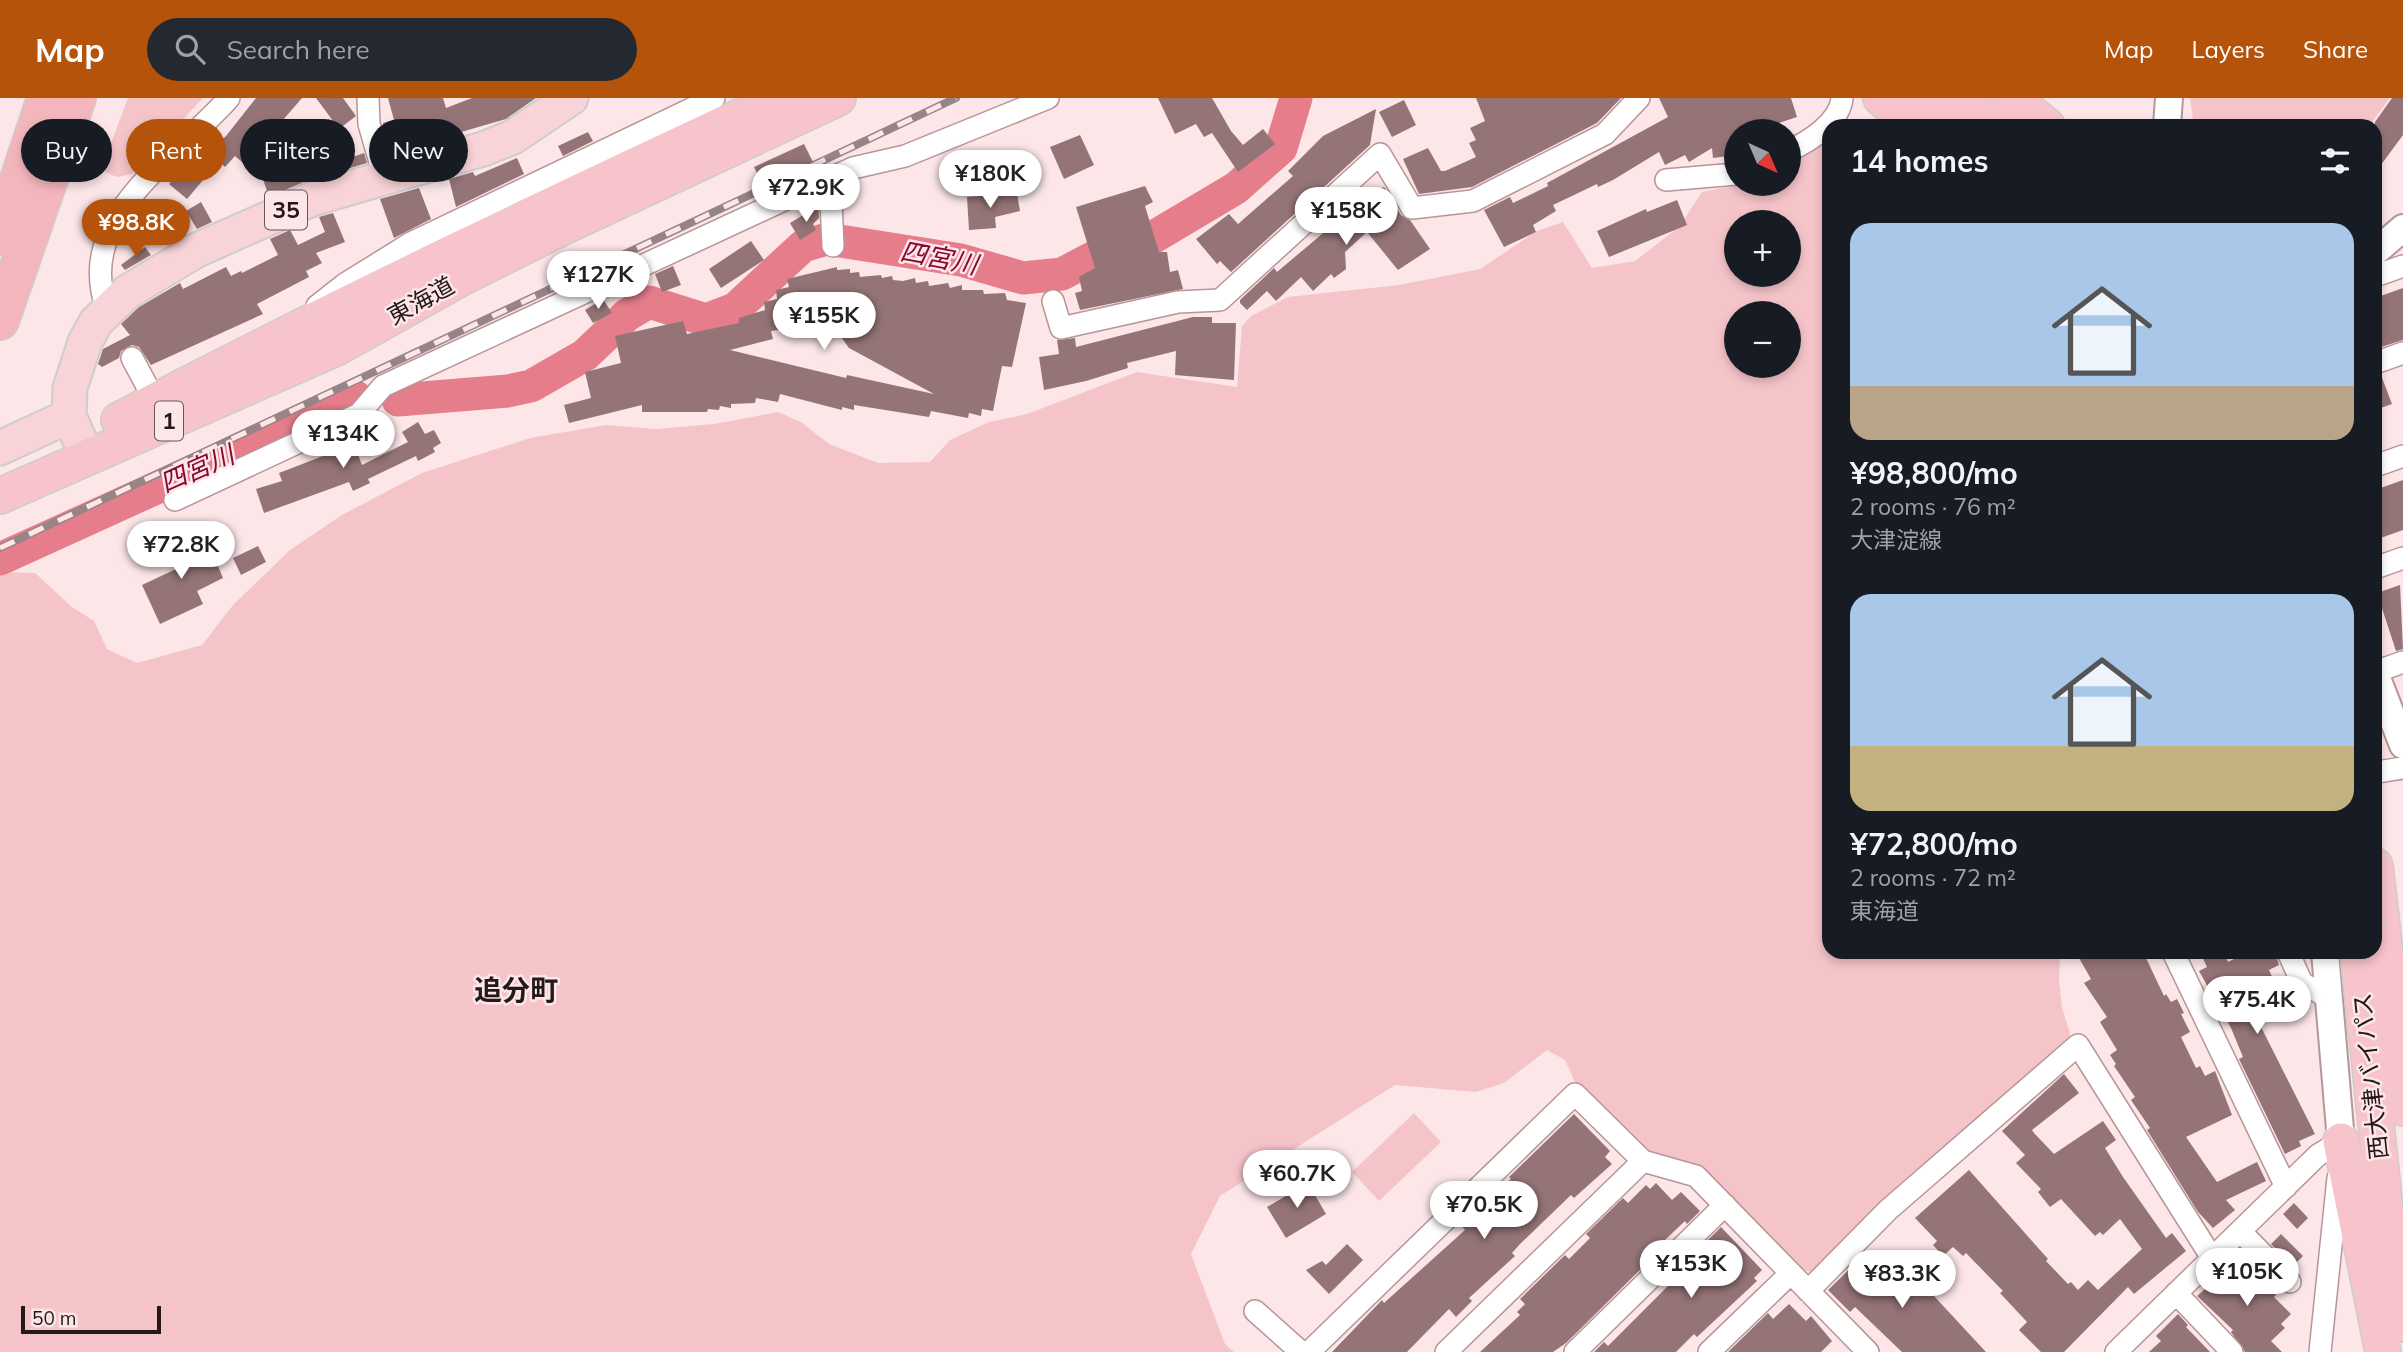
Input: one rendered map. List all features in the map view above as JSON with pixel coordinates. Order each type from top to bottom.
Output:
[{"type":"highway","points":[[0,197],[27,98]]},
{"type":"highway","points":[[0,236],[46,98]]},
{"type":"highway","points":[[0,321],[77,98]]},
{"type":"highway","points":[[13,287],[40,259],[96,98]]},
{"type":"highway","name":"東海道","points":[[0,482],[79,437],[228,362],[346,307],[582,189],[780,98]]},
{"type":"highway","name":"東海道","points":[[0,496],[79,437],[264,381],[338,347],[463,277],[565,226],[838,98]]},
{"type":"highway","points":[[1881,98],[1905,119]]},
{"type":"highway","points":[[1919,98],[1945,119]]},
{"type":"highway","points":[[1964,98],[2011,109],[2032,119]]},
{"type":"highway","points":[[228,362],[228,373],[234,379],[264,381]]},
{"type":"highway","name":"西大津バイパス","points":[[2382,926],[2403,1108]]},
{"type":"highway","name":"西大津バイパス","points":[[2359,959],[2385,1209],[2403,1324]]},
{"type":"highway","points":[[2341,1141],[2383,1352]]},
{"type":"main road","name":"35","points":[[468,153],[513,137],[571,98]]},
{"type":"main road","name":"35","points":[[79,437],[70,388],[85,342],[107,309],[127,292],[197,250],[312,199],[369,181]]},
{"type":"main road","points":[[0,448],[79,437]]},
{"type":"street","points":[[107,309],[99,289],[100,255],[116,218],[139,186],[209,121],[229,98]]},
{"type":"street","points":[[369,98],[369,119]]},
{"type":"street","points":[[190,382],[218,356],[319,305],[345,284],[411,243],[714,98]]},
{"type":"street","points":[[175,500],[359,414],[383,386],[853,168],[905,156],[1048,98]]},
{"type":"street","points":[[1053,301],[1061,328],[1178,302],[1220,300],[1380,154],[1412,208],[1472,201],[1605,134],[1639,98]]},
{"type":"street","points":[[1832,119],[1842,98]]},
{"type":"street","points":[[2168,119],[2169,98]]},
{"type":"street","points":[[1801,145],[1822,129]]},
{"type":"street","points":[[1666,180],[1724,175]]},
{"type":"street","points":[[830,179],[832,239]]},
{"type":"street","points":[[2382,246],[2403,228]]},
{"type":"street","points":[[2382,274],[2403,266]]},
{"type":"street","points":[[2382,360],[2403,353]]},
{"type":"street","points":[[132,358],[155,401]]},
{"type":"street","points":[[2382,464],[2403,456]]},
{"type":"street","points":[[2382,566],[2403,558]]},
{"type":"street","points":[[2382,670],[2403,663]]},
{"type":"street","points":[[2382,691],[2403,745]]},
{"type":"street","points":[[2382,771],[2403,768]]},
{"type":"street","points":[[2176,959],[2286,1186]]},
{"type":"street","points":[[2291,959],[2302,983],[2329,998]]},
{"type":"street","points":[[2320,1352],[2333,1255],[2341,1141],[2326,959]]},
{"type":"street","points":[[1808,1291],[1888,1210],[2078,1045],[2212,1258]]},
{"type":"street","points":[[1309,1352],[1574,1094],[1643,1161],[1696,1176],[1808,1291],[1855,1348]]},
{"type":"street","points":[[2116,1352],[2318,1155],[2341,1141]]},
{"type":"street","points":[[1446,1352],[1643,1161]]},
{"type":"street","points":[[1575,1352],[1725,1205]]},
{"type":"street","points":[[2240,1231],[2290,1282]]},
{"type":"street","points":[[1709,1352],[1791,1273]]},
{"type":"street","points":[[2176,1293],[2232,1352]]},
{"type":"street","points":[[1255,1311],[1301,1352]]},
{"type":"shaded area","points":[[128,98],[203,98],[183,119],[126,119],[126,175],[112,175],[112,141]]},
{"type":"shaded area","points":[[2190,98],[2390,98],[2374,119],[2193,119]]},
{"type":"shaded area","points":[[1822,138],[1822,959],[2060,959],[2062,1008],[2070,1033],[2069,1041],[1893,1193],[1811,1272],[1792,1267],[1713,1183],[1643,1154],[1575,1082],[1565,1060],[1547,1050],[1504,1083],[1476,1092],[1395,1085],[1220,1196],[1191,1254],[1225,1344],[1234,1352],[0,1352],[0,572],[35,573],[72,607],[94,621],[107,649],[137,663],[202,645],[233,605],[290,550],[342,515],[422,473],[530,438],[606,425],[656,429],[714,424],[778,412],[801,422],[829,444],[878,463],[930,462],[950,440],[989,422],[1027,414],[1137,372],[1237,387],[1242,326],[1251,316],[1288,297],[1399,285],[1480,269],[1537,231],[1563,222],[1592,268],[1635,261],[1679,227],[1702,192],[1724,187],[1724,196],[1801,196],[1801,153]]},
{"type":"shaded area","points":[[1414,1113],[1441,1142],[1379,1201],[1352,1172]]},
{"type":"building","points":[[256,98],[302,98],[284,119],[240,119],[240,160],[235,156],[226,166],[226,136]]},
{"type":"building","points":[[316,98],[343,98],[356,116],[352,119],[332,119]]},
{"type":"building","points":[[388,98],[443,98],[446,108],[472,98],[536,98],[506,119],[468,130],[468,119],[394,119]]},
{"type":"building","points":[[1158,98],[1212,98],[1231,131],[1243,145],[1263,129],[1275,144],[1238,172],[1212,133],[1204,137],[1196,124],[1175,134]]},
{"type":"building","points":[[1476,98],[1621,98],[1597,123],[1472,187],[1419,194],[1403,159],[1428,148],[1441,171],[1445,171],[1476,157],[1469,143],[1476,140],[1470,128],[1485,121]]},
{"type":"building","points":[[1659,98],[1791,98],[1797,117],[1724,119],[1724,157],[1713,158],[1712,148],[1689,162],[1685,155],[1665,165],[1659,152],[1613,180],[1598,187],[1597,184],[1553,205],[1556,211],[1533,225],[1536,232],[1504,247],[1484,210],[1510,197],[1513,203],[1548,186],[1547,183],[1668,117]]},
{"type":"building","points":[[2392,98],[2403,98],[2403,135],[2382,164],[2382,119],[2377,119]]},
{"type":"building","points":[[1404,100],[1416,125],[1392,137],[1379,112]]},
{"type":"building","points":[[1376,109],[1370,145],[1231,272],[1220,261],[1217,264],[1196,239],[1229,214],[1238,224],[1293,176],[1288,171],[1323,136]]},
{"type":"building","points":[[588,132],[593,141],[563,156],[558,146]]},
{"type":"building","points":[[1080,135],[1094,165],[1064,179],[1050,147]]},
{"type":"building","points":[[804,144],[817,170],[767,194],[754,167]]},
{"type":"building","points":[[364,153],[367,163],[355,167],[355,156]]},
{"type":"building","points":[[517,158],[524,174],[456,207],[450,182],[468,182],[468,173],[473,172],[475,176]]},
{"type":"building","points":[[171,182],[201,182],[187,199],[169,184]]},
{"type":"building","points":[[264,182],[304,182],[269,197]]},
{"type":"building","points":[[1145,186],[1153,202],[1145,206],[1159,252],[1167,252],[1170,272],[1178,270],[1183,289],[1080,310],[1075,293],[1082,291],[1079,277],[1095,268],[1076,207]]},
{"type":"building","points":[[1384,187],[1401,215],[1410,220],[1430,249],[1398,270],[1367,232],[1345,252],[1346,269],[1334,278],[1331,274],[1313,291],[1301,277],[1276,301],[1267,291],[1247,310],[1240,303],[1274,268],[1277,272],[1366,197]]},
{"type":"building","points":[[419,188],[431,219],[394,238],[380,199]]},
{"type":"building","points":[[1017,193],[1020,211],[995,217],[996,228],[969,230],[967,197]]},
{"type":"building","points":[[1677,200],[1687,225],[1609,257],[1597,231],[1646,209],[1647,212]]},
{"type":"building","points":[[201,202],[212,222],[197,229],[186,211]]},
{"type":"building","points":[[818,206],[819,218],[813,224],[816,230],[800,240],[790,223]]},
{"type":"building","points":[[333,213],[345,242],[316,253],[322,263],[306,271],[309,277],[257,304],[263,314],[151,365],[139,347],[132,345],[121,351],[119,358],[102,367],[98,364],[103,349],[130,335],[121,324],[139,307],[180,283],[183,289],[226,267],[231,276],[241,271],[242,273],[278,255],[270,239],[290,230],[298,245],[325,232],[319,217]]},
{"type":"building","points":[[751,241],[764,260],[721,288],[709,269]]},
{"type":"building","points":[[145,247],[151,255],[125,270],[121,265]]},
{"type":"building","points":[[673,266],[681,285],[662,292],[655,274]]},
{"type":"building","points":[[837,267],[837,270],[850,269],[850,273],[859,272],[860,277],[892,276],[893,280],[903,281],[915,278],[916,283],[928,281],[929,286],[948,283],[950,288],[962,285],[962,290],[983,290],[984,294],[1005,293],[1007,300],[1026,303],[1012,367],[1002,366],[993,411],[982,409],[981,416],[969,413],[968,418],[931,411],[929,417],[854,405],[854,410],[842,407],[842,410],[780,394],[778,402],[756,398],[755,403],[731,404],[731,408],[720,406],[719,410],[708,409],[707,412],[642,412],[642,405],[569,423],[564,405],[591,398],[585,372],[621,363],[615,336],[683,321],[687,334],[739,323],[739,318],[765,310],[764,302],[777,299],[776,290],[789,287],[787,279]],"holes":[[[842,302],[836,330],[849,348],[934,394],[847,375],[846,378],[730,350],[773,339],[771,331],[785,329],[783,321]]]},
{"type":"building","points":[[2403,288],[2403,340],[2382,347],[2382,296]]},
{"type":"building","points":[[603,299],[612,313],[593,323],[585,310]]},
{"type":"building","points":[[1193,317],[1212,317],[1212,323],[1236,323],[1234,380],[1175,375],[1176,351],[1127,363],[1128,368],[1086,381],[1044,390],[1039,357],[1059,354],[1057,340],[1075,338],[1076,347]]},
{"type":"building","points":[[2382,378],[2392,404],[2382,408]]},
{"type":"building","points":[[418,422],[425,434],[434,430],[441,443],[433,448],[435,452],[418,461],[416,456],[368,479],[370,483],[353,491],[349,482],[264,513],[256,489],[282,481],[279,473],[354,444],[362,465],[408,442],[402,432]]},
{"type":"building","points":[[2403,480],[2403,530],[2382,538],[2382,488]]},
{"type":"building","points":[[188,534],[202,565],[215,559],[223,578],[197,591],[203,604],[160,624],[142,585],[176,569],[165,544]]},
{"type":"building","points":[[258,546],[266,562],[241,575],[233,558]]},
{"type":"building","points":[[2400,585],[2403,649],[2396,651],[2382,608],[2382,591]]},
{"type":"building","points":[[2080,959],[2146,959],[2164,996],[2166,994],[2171,1002],[2177,999],[2184,1013],[2181,1014],[2190,1032],[2181,1037],[2196,1068],[2200,1066],[2205,1076],[2215,1071],[2232,1115],[2186,1137],[2217,1182],[2257,1162],[2266,1181],[2226,1200],[2235,1210],[2213,1228],[2198,1212],[2147,1130],[2150,1128],[2131,1100],[2135,1097],[2114,1066],[2116,1064],[2110,1055],[2117,1050],[2100,1022],[2107,1017],[2084,983],[2091,979]]},
{"type":"building","points":[[2203,959],[2227,959],[2228,962],[2234,959],[2277,959],[2279,965],[2269,970],[2285,1005],[2257,1019],[2315,1134],[2299,1141],[2301,1146],[2285,1154],[2239,1059],[2243,1057],[2231,1028],[2199,971],[2207,967]]},
{"type":"building","points":[[2064,1074],[2079,1093],[2032,1130],[2034,1133],[2054,1154],[2103,1121],[2116,1140],[2105,1148],[2123,1177],[2166,1238],[2172,1233],[2186,1251],[2134,1294],[2128,1287],[2064,1352],[2041,1352],[2019,1330],[2027,1322],[2000,1293],[2003,1291],[1966,1253],[1963,1256],[1953,1247],[1943,1256],[1933,1245],[1937,1241],[1915,1218],[1969,1170],[2048,1259],[2046,1261],[2068,1284],[2071,1282],[2078,1290],[2088,1280],[2098,1290],[2142,1249],[2120,1219],[2103,1235],[2100,1232],[2095,1236],[2061,1199],[2050,1207],[2038,1192],[2041,1189],[2016,1163],[2025,1155],[2002,1131]]},
{"type":"building","points":[[1574,1114],[1610,1151],[1605,1157],[1612,1164],[1574,1198],[1571,1195],[1520,1244],[1512,1253],[1515,1256],[1469,1298],[1472,1301],[1456,1317],[1449,1309],[1407,1352],[1332,1352],[1382,1300],[1384,1303],[1465,1230],[1460,1224],[1511,1179],[1509,1177]]},
{"type":"building","points":[[1308,1183],[1326,1214],[1286,1238],[1267,1207]]},
{"type":"building","points":[[1656,1183],[1672,1200],[1681,1192],[1700,1211],[1687,1224],[1685,1221],[1648,1256],[1651,1259],[1566,1343],[1553,1352],[1480,1352],[1520,1315],[1517,1312],[1525,1304],[1520,1299],[1565,1255],[1569,1259],[1590,1238],[1586,1234],[1623,1198],[1628,1203],[1646,1185],[1650,1189]]},
{"type":"building","points":[[2294,1203],[2308,1218],[2297,1229],[2283,1214]]},
{"type":"building","points":[[1721,1227],[1762,1270],[1754,1278],[1757,1281],[1697,1337],[1694,1334],[1676,1352],[1594,1352],[1604,1342],[1608,1346],[1706,1248],[1703,1245]]},
{"type":"building","points":[[2281,1234],[2303,1256],[2293,1266],[2271,1244]]},
{"type":"building","points":[[1347,1244],[1363,1260],[1329,1294],[1306,1270],[1322,1261],[1326,1265]]},
{"type":"building","points":[[1866,1253],[1893,1281],[1907,1267],[1986,1352],[1902,1352],[1855,1307],[1850,1312],[1828,1290]]},
{"type":"building","points":[[2236,1262],[2252,1278],[2260,1270],[2274,1284],[2269,1288],[2276,1295],[2274,1297],[2291,1314],[2281,1324],[2285,1328],[2271,1341],[2282,1352],[2245,1352],[2231,1332],[2233,1330],[2197,1296]]},
{"type":"building","points":[[1789,1304],[1806,1321],[1811,1316],[1832,1341],[1821,1352],[1728,1352],[1768,1313],[1773,1319]]},
{"type":"building","points":[[2178,1314],[2188,1325],[2186,1327],[2210,1352],[2149,1352],[2161,1341],[2156,1336]]},
{"type":"waterway","name":"四宮川","points":[[398,400],[508,391],[531,386],[585,355],[627,315],[649,302],[706,320],[735,309],[803,246],[827,239],[961,260],[1023,278],[1062,274],[1094,257],[1147,241],[1236,188],[1281,148],[1296,98]]},
{"type":"waterway","name":"四宮川","points":[[0,559],[356,397]]},
{"type":"railway","points":[[0,548],[956,98]]},
{"type":"district","name":"追分町","points":[[516,990]]}]
